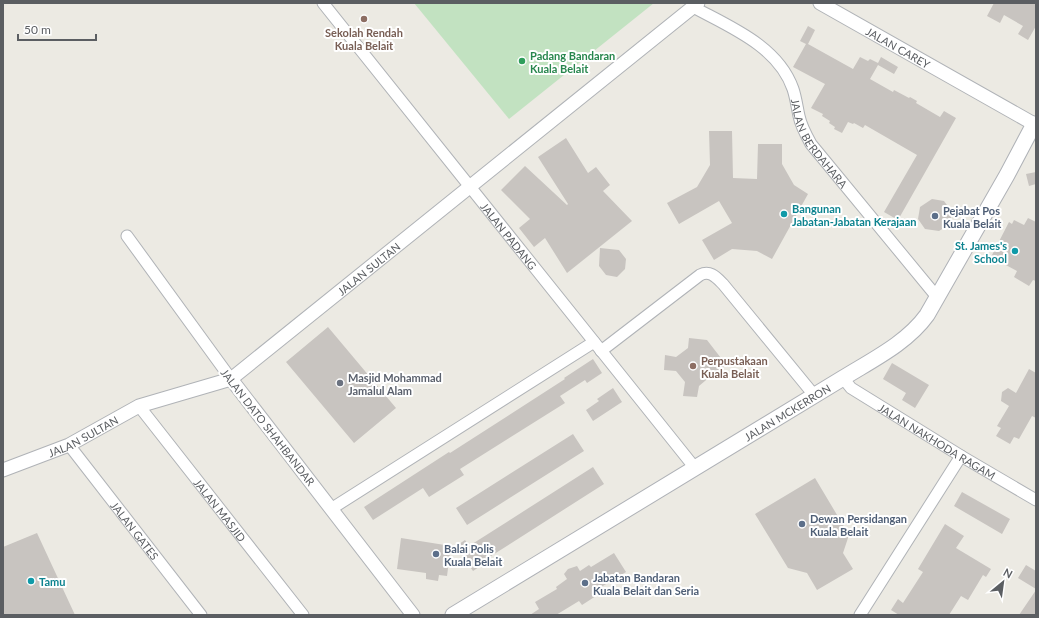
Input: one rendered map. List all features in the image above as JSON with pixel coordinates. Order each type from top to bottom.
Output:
[{"type":"main road","name":"JALAN MCKERRON","points":[[453,615],[814,396],[886,351],[909,334],[924,319],[1035,125]]},
{"type":"street","name":"JALAN PADANG","points":[[323,3],[695,468]]},
{"type":"street","name":"JALAN CAREY","points":[[820,3],[1035,125]]},
{"type":"street","name":"JALAN SULTAN","points":[[3,470],[69,445],[138,406],[231,379],[695,5]]},
{"type":"street","name":"JALAN BERDAHARA","points":[[695,5],[757,43],[780,65],[793,88],[799,117],[811,144],[937,297]]},
{"type":"street","name":"JALAN DATO SHAHBANDAR","points":[[127,236],[231,379],[413,615]]},
{"type":"street","points":[[331,509],[597,346],[705,273],[716,277],[723,284],[814,396]]},
{"type":"street","name":"JALAN NAKHODA RAGAM","points":[[843,378],[851,388],[961,456],[1036,500]]},
{"type":"street","name":"JALAN MASJID","points":[[138,406],[303,615]]},
{"type":"street","name":"JALAN GATES","points":[[69,445],[201,615]]},
{"type":"street","points":[[860,615],[961,456]]},
{"type":"green space","name":"Padang Bandaran Kuala Belait","points":[[414,3],[654,3],[509,119]]},
{"type":"building","points":[[994,3],[1036,3],[1036,26],[1028,40],[1018,34],[1023,26],[1004,15],[1000,23],[987,16]]},
{"type":"building","points":[[808,26],[815,30],[808,44],[853,69],[860,57],[868,61],[870,59],[878,63],[881,57],[898,67],[894,74],[878,65],[870,79],[893,92],[894,90],[909,98],[910,97],[917,101],[916,103],[940,117],[944,111],[956,118],[898,220],[884,212],[917,155],[865,125],[863,128],[854,123],[848,122],[842,133],[834,129],[835,127],[829,123],[830,121],[822,116],[823,114],[811,108],[825,84],[793,67],[806,44],[800,41]]},
{"type":"building","points":[[709,131],[732,131],[733,178],[757,179],[758,144],[782,144],[782,164],[794,185],[808,194],[772,259],[757,251],[732,249],[714,260],[702,240],[732,223],[719,201],[679,224],[667,203],[697,187],[710,165]]},
{"type":"building","points":[[566,138],[588,173],[596,167],[610,185],[603,191],[632,221],[567,273],[545,238],[534,247],[519,228],[530,219],[501,190],[525,166],[567,205],[568,204],[538,157]]},
{"type":"building","points":[[1036,172],[1036,184],[1029,186],[1026,174]]},
{"type":"building","name":"Pejabat Pos Kuala Belait","points":[[932,199],[944,201],[952,212],[950,224],[939,231],[925,229],[918,219],[920,207]]},
{"type":"building","name":"St. James's School","points":[[1028,218],[1036,222],[1036,281],[1033,280],[1029,286],[1014,277],[1017,271],[991,257],[1009,222],[1012,224],[1014,220],[1024,225]]},
{"type":"building","points":[[600,248],[619,250],[626,259],[625,269],[617,277],[606,275],[599,266]]},
{"type":"building","points":[[328,327],[396,408],[354,443],[286,362]]},
{"type":"building","name":"Perpustakaan Kuala Belait","points":[[689,338],[707,340],[724,362],[722,377],[712,375],[699,386],[697,397],[683,396],[685,382],[676,371],[664,370],[665,355],[676,357],[688,348]]},
{"type":"building","points":[[593,359],[602,373],[587,383],[585,380],[560,396],[565,403],[460,469],[464,475],[429,497],[423,488],[373,520],[364,507],[565,379],[564,378]]},
{"type":"building","points":[[892,363],[929,385],[915,408],[902,400],[906,393],[883,379]]},
{"type":"building","points":[[1029,369],[1036,373],[1036,418],[1032,416],[1019,439],[1014,437],[1010,444],[996,436],[1001,428],[997,426],[1009,406],[1001,401],[1002,392],[1008,388],[1016,393]]},
{"type":"building","points":[[613,388],[622,402],[593,421],[586,410],[599,401],[597,399]]},
{"type":"building","points":[[573,434],[584,451],[467,525],[456,508]]},
{"type":"building","points":[[593,467],[604,484],[480,563],[482,565],[473,571],[456,546],[465,540],[469,546]]},
{"type":"building","name":"Dewan Persidangan Kuala Belait","points":[[815,478],[849,535],[843,553],[853,569],[817,590],[807,573],[788,568],[755,514]]},
{"type":"building","points":[[962,492],[1010,519],[1002,534],[954,506]]},
{"type":"building","points":[[945,524],[964,536],[956,548],[991,569],[986,577],[983,575],[968,600],[961,596],[949,615],[899,615],[891,610],[898,599],[903,603],[923,572],[918,569]]},
{"type":"building","name":"Tamu","points":[[37,533],[75,615],[3,615],[3,547]]},
{"type":"building","name":"Balai Polis Kuala Belait","points":[[401,538],[451,546],[447,576],[439,575],[438,581],[426,579],[426,573],[397,569]]},
{"type":"building","name":"Jabatan Bandaran Kuala Belait dan Seria","points":[[614,553],[626,572],[593,592],[596,596],[582,605],[579,601],[556,615],[530,615],[539,609],[535,602],[557,589],[556,587],[567,579],[564,574],[568,569],[577,566],[580,571],[589,565],[591,567]]},
{"type":"building","points":[[1026,565],[1036,571],[1036,589],[1018,578]]},
{"type":"building","points":[[1036,590],[1036,615],[1019,615]]},
{"type":"place","name":"Sekolah Rendah Kuala Belait","points":[[364,19]]},
{"type":"place","name":"Padang Bandaran Kuala Belait","points":[[522,61]]},
{"type":"place","name":"Bangunan Jabatan-Jabatan Kerajaan","points":[[784,214]]},
{"type":"place","name":"Pejabat Pos Kuala Belait","points":[[935,216]]},
{"type":"place","name":"St. James's School","points":[[1015,251]]},
{"type":"place","name":"Perpustakaan Kuala Belait","points":[[693,366]]},
{"type":"place","name":"Masjid Mohammad Jamalul Alam","points":[[340,383]]},
{"type":"place","name":"Dewan Persidangan Kuala Belait","points":[[802,524]]},
{"type":"place","name":"Balai Polis Kuala Belait","points":[[436,554]]},
{"type":"place","name":"Tamu","points":[[31,581]]},
{"type":"place","name":"Jabatan Bandaran Kuala Belait dan Seria","points":[[585,583]]}]
